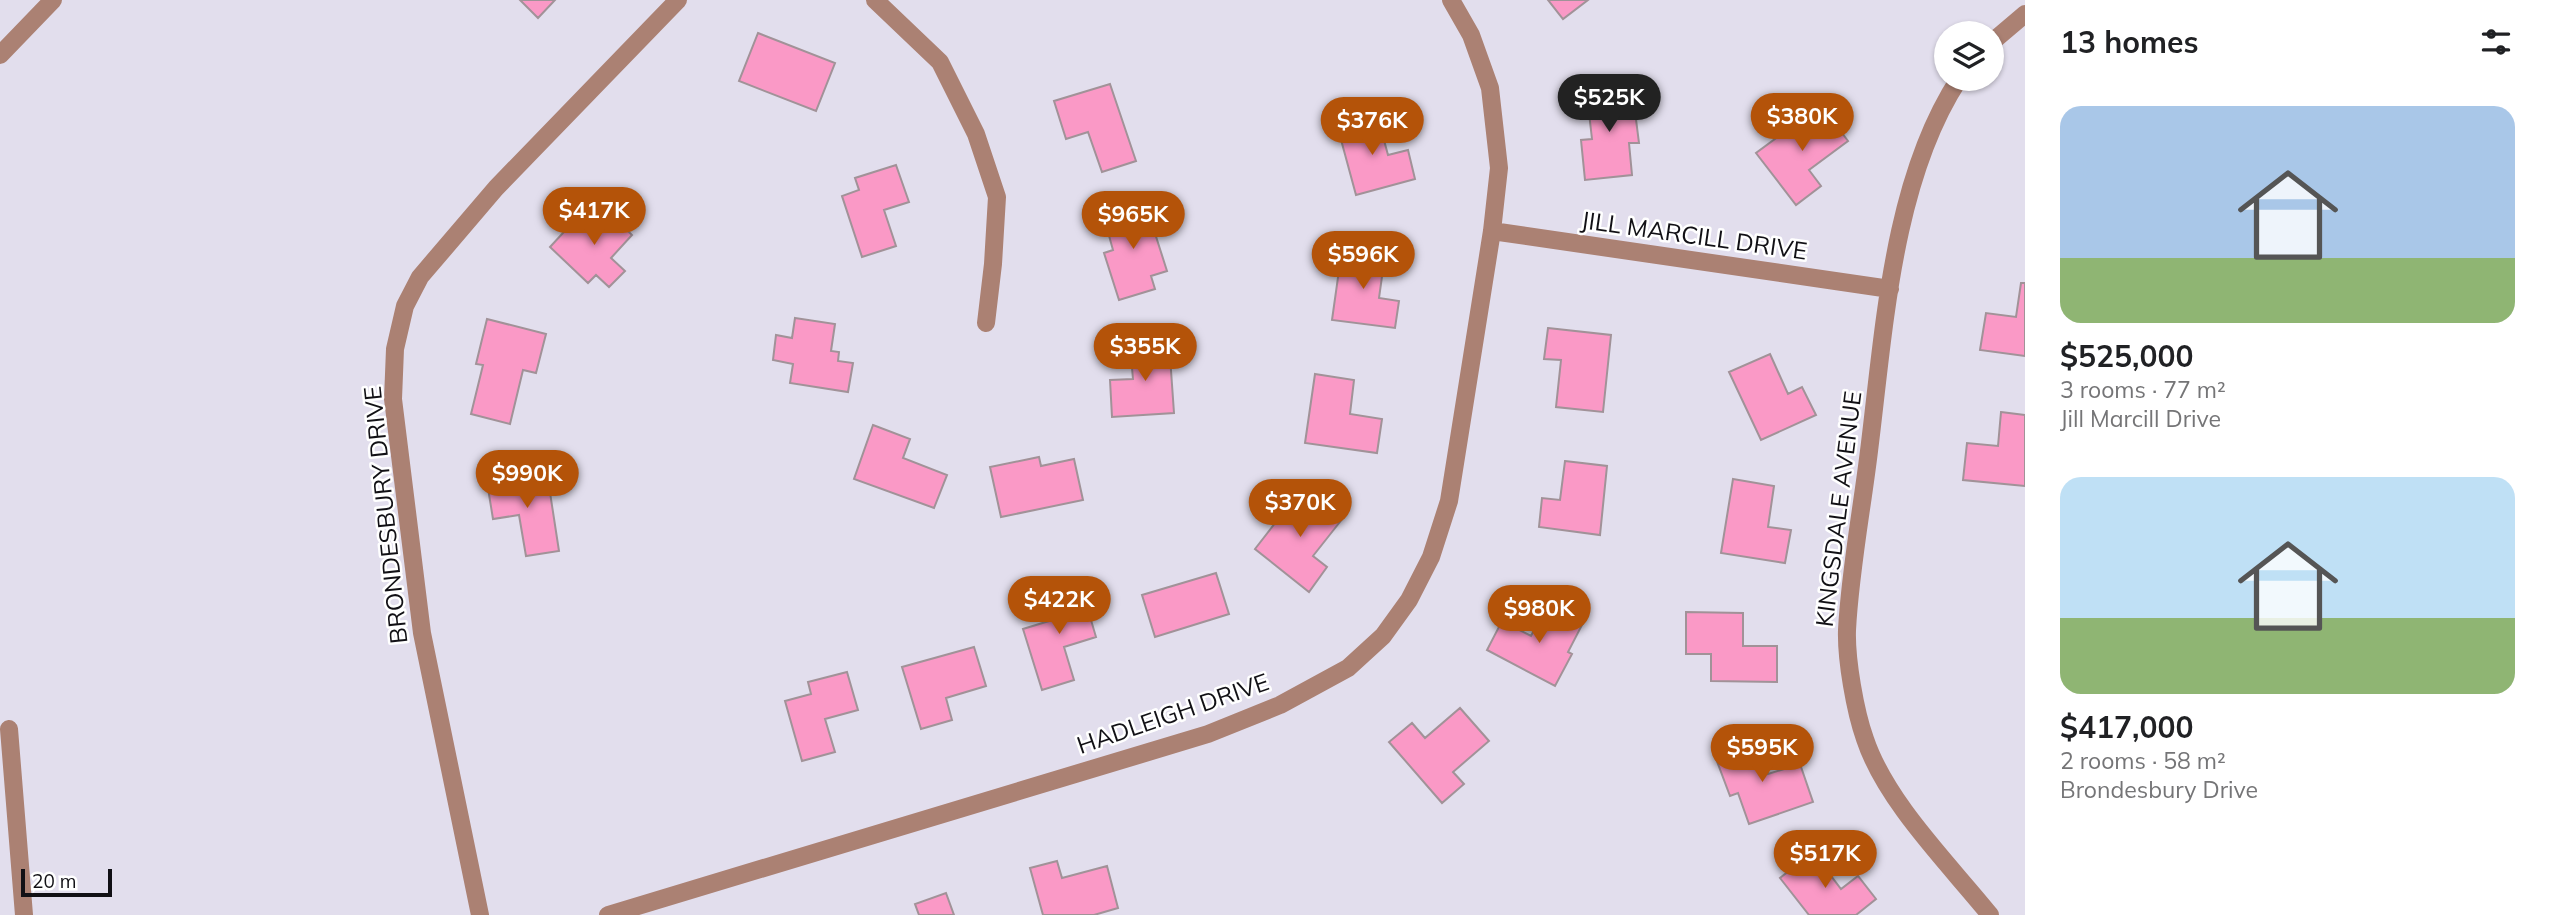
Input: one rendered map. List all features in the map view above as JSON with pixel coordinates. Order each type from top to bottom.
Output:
[{"type":"street","points":[[0,55],[53,0]]},
{"type":"street","name":"BRONDESBURY DRIVE","points":[[480,915],[422,633],[393,400],[395,349],[405,306],[420,277],[496,188],[678,0]]},
{"type":"street","points":[[875,0],[940,62],[976,134],[997,197],[986,323]]},
{"type":"street","name":"HADLEIGH DRIVE","points":[[608,915],[1208,734],[1280,705],[1348,668],[1389,627],[1409,600],[1431,557],[1449,500],[1492,231],[1499,168],[1490,88],[1471,35],[1451,0]]},
{"type":"street","points":[[2004,32],[2025,14]]},
{"type":"street","name":"KINGSDALE AVENUE","points":[[1951,91],[1910,187],[1890,289],[1847,632],[1853,691],[1865,740],[1894,797],[1990,915]]},
{"type":"street","name":"JILL MARCILL DRIVE","points":[[1492,231],[1890,289]]},
{"type":"street","points":[[9,729],[24,915]]},
{"type":"building","points":[[520,0],[555,0],[538,18]]},
{"type":"building","points":[[1548,0],[1588,0],[1563,19]]},
{"type":"building","points":[[758,33],[835,63],[816,111],[739,81]]},
{"type":"building","points":[[1110,84],[1136,161],[1102,172],[1088,132],[1066,139],[1054,101]]},
{"type":"building","points":[[1632,88],[1639,143],[1629,143],[1632,175],[1585,180],[1581,140],[1592,139],[1589,113],[1583,114],[1580,94]]},
{"type":"building","points":[[1821,105],[1848,141],[1809,170],[1821,186],[1796,205],[1756,153]]},
{"type":"building","points":[[1377,114],[1388,155],[1408,150],[1415,179],[1356,195],[1337,125]]},
{"type":"building","points":[[896,165],[909,202],[884,210],[896,246],[862,257],[842,196],[859,190],[855,178]]},
{"type":"building","points":[[1145,202],[1167,271],[1151,276],[1155,289],[1119,300],[1104,253],[1113,250],[1103,214]]},
{"type":"building","points":[[602,206],[632,235],[611,258],[625,271],[609,287],[596,275],[588,283],[550,247],[575,220],[582,227]]},
{"type":"building","points":[[1342,249],[1385,255],[1379,298],[1399,301],[1395,328],[1332,320]]},
{"type":"building","points":[[2021,283],[2025,283],[2025,356],[1980,350],[1986,313],[2016,317]]},
{"type":"building","points":[[795,318],[835,324],[831,351],[839,352],[838,361],[853,363],[848,392],[790,383],[793,364],[773,360],[776,335],[792,338]]},
{"type":"building","points":[[487,319],[546,334],[536,373],[523,370],[510,424],[471,414],[483,365],[476,364]]},
{"type":"building","points":[[1548,328],[1611,335],[1603,412],[1556,407],[1561,360],[1544,359]]},
{"type":"building","points":[[1169,342],[1174,413],[1112,417],[1110,380],[1133,379],[1130,345]]},
{"type":"building","points":[[1770,354],[1788,394],[1802,387],[1816,415],[1761,440],[1729,372]]},
{"type":"building","points":[[1315,374],[1354,380],[1350,414],[1382,419],[1377,453],[1305,443]]},
{"type":"building","points":[[2001,412],[2025,415],[2025,486],[1963,480],[1967,443],[1998,446]]},
{"type":"building","points":[[873,425],[910,439],[903,458],[947,475],[934,508],[854,479]]},
{"type":"building","points":[[1039,457],[1041,466],[1074,459],[1083,500],[1001,517],[990,467]]},
{"type":"building","points":[[1565,461],[1607,466],[1600,535],[1539,527],[1542,498],[1560,500]]},
{"type":"building","points":[[547,473],[559,551],[526,556],[519,515],[493,519],[487,482]]},
{"type":"building","points":[[1733,479],[1774,486],[1768,527],[1791,530],[1785,563],[1721,553]]},
{"type":"building","points":[[1303,487],[1343,518],[1313,556],[1327,567],[1309,592],[1255,549]]},
{"type":"building","points":[[1216,573],[1229,614],[1155,637],[1142,595]]},
{"type":"building","points":[[1081,586],[1096,637],[1064,647],[1074,680],[1042,690],[1023,629],[1049,621],[1042,598]]},
{"type":"building","points":[[1548,604],[1583,623],[1568,652],[1572,654],[1555,686],[1487,650],[1502,621],[1531,636]]},
{"type":"building","points":[[1686,612],[1743,613],[1743,646],[1777,646],[1777,682],[1711,681],[1711,654],[1686,654]]},
{"type":"building","points":[[974,647],[986,686],[946,698],[952,720],[921,729],[902,667]]},
{"type":"building","points":[[847,672],[858,710],[825,719],[835,752],[802,761],[785,701],[811,694],[808,682]]},
{"type":"building","points":[[1460,708],[1489,741],[1453,772],[1464,784],[1442,803],[1389,742],[1412,723],[1425,738]]},
{"type":"building","points":[[1757,741],[1768,774],[1800,764],[1813,802],[1749,824],[1738,793],[1730,796],[1715,756]]},
{"type":"building","points":[[1813,852],[1841,889],[1858,876],[1876,899],[1856,915],[1809,915],[1780,878]]},
{"type":"building","points":[[1057,861],[1062,878],[1107,866],[1118,908],[1094,915],[1043,915],[1030,868]]},
{"type":"building","points":[[946,893],[954,915],[919,915],[915,904]]}]
